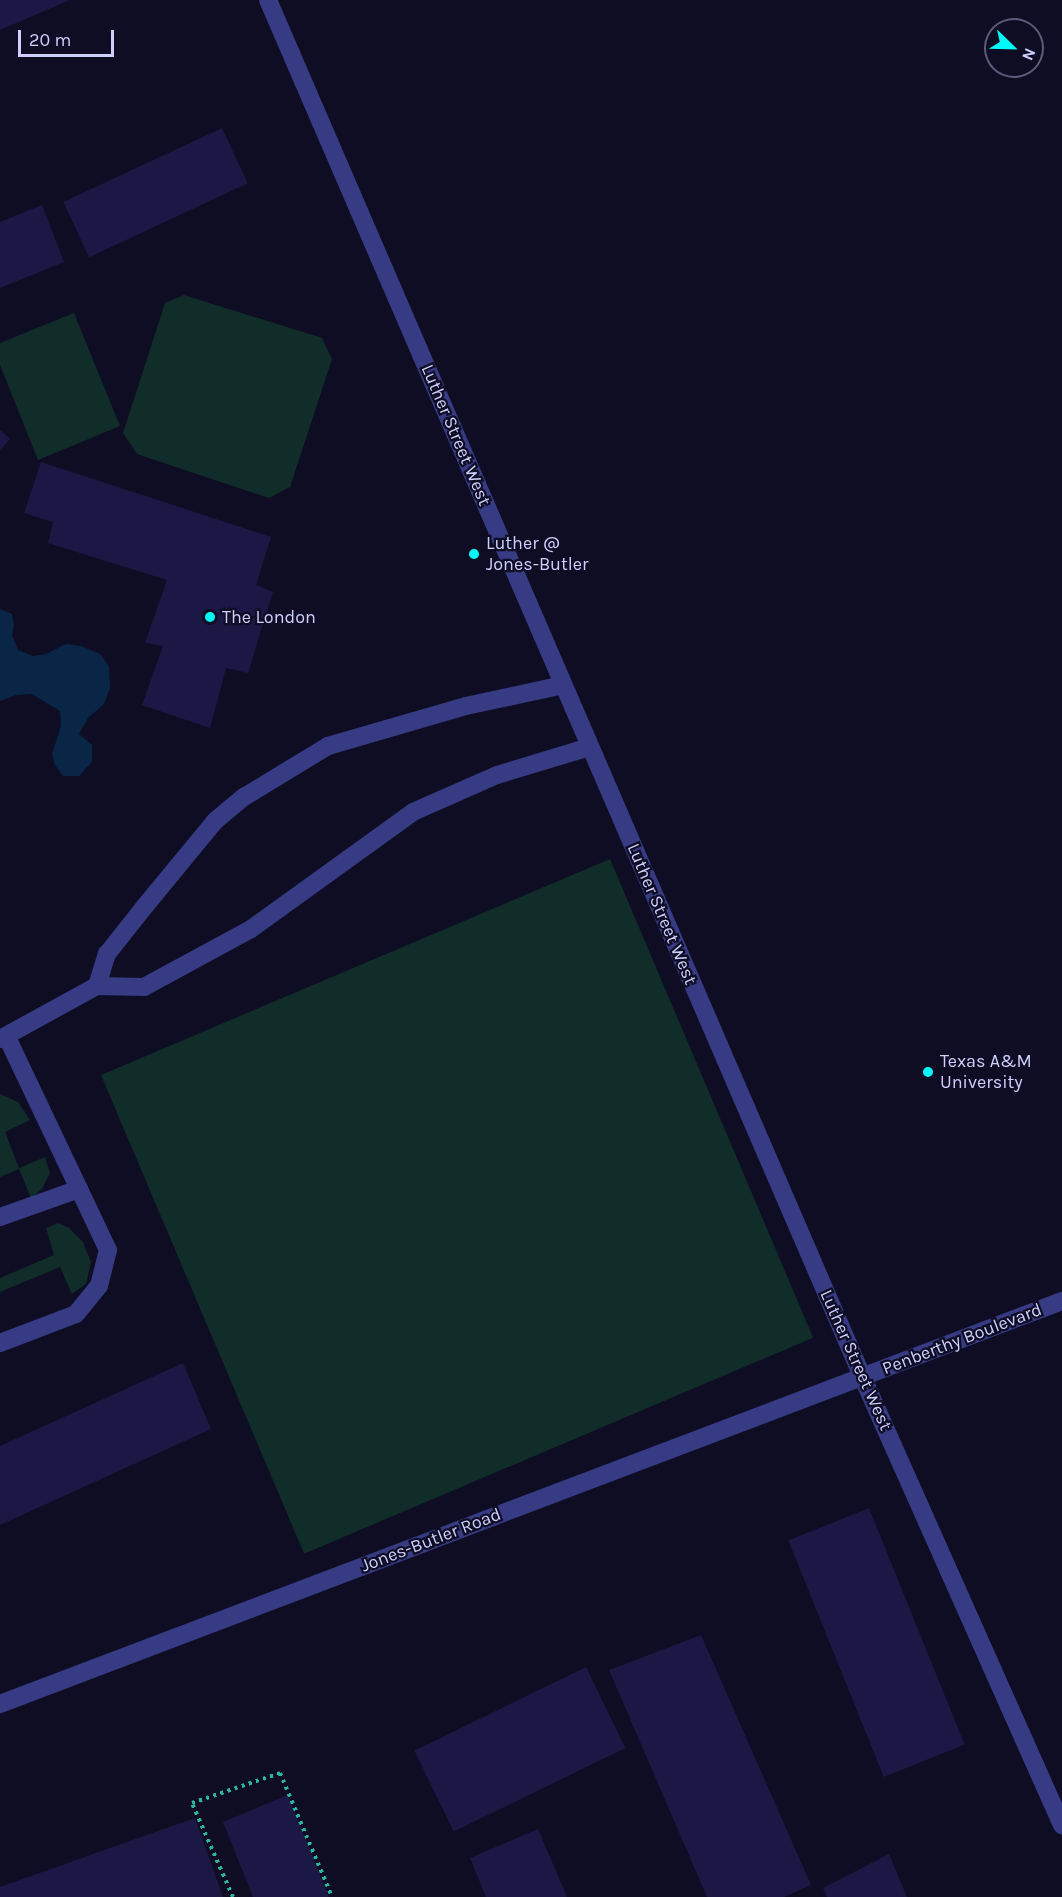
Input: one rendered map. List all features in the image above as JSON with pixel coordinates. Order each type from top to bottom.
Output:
[{"type":"street","name":"Luther Street West","points":[[268,0],[862,1376],[1062,1826]]},
{"type":"street","points":[[98,986],[108,954],[215,821],[244,796],[328,746],[466,706],[563,684]]},
{"type":"street","points":[[0,1343],[76,1314],[99,1286],[108,1250],[4,1038],[98,986],[144,987],[251,929],[413,812],[497,775],[590,747]]},
{"type":"street","points":[[0,1217],[79,1189]]},
{"type":"street","name":"Penberthy Boulevard","points":[[862,1376],[1062,1301]]},
{"type":"street","name":"Jones-Butler Road","points":[[0,1704],[862,1376]]},
{"type":"path","points":[[233,1897],[192,1803],[280,1773],[332,1897]]},
{"type":"green space","points":[[184,295],[322,338],[332,359],[290,487],[269,498],[137,454],[123,433],[165,303]]},
{"type":"green space","points":[[74,313],[120,426],[38,460],[0,365],[0,343]]},
{"type":"green space","points":[[610,859],[813,1338],[304,1554],[101,1075]]},
{"type":"green space","points":[[0,1094],[18,1102],[30,1120],[5,1132],[19,1168],[45,1157],[50,1173],[42,1189],[31,1198],[19,1169],[0,1177]]},
{"type":"green space","points":[[58,1223],[69,1228],[83,1242],[91,1262],[86,1284],[72,1294],[60,1267],[0,1292],[0,1278],[54,1255],[46,1228]]},
{"type":"water","points":[[0,609],[12,614],[14,624],[12,635],[18,650],[33,656],[46,654],[66,644],[81,646],[100,654],[109,666],[110,688],[104,704],[88,718],[79,734],[92,745],[92,762],[79,776],[63,776],[55,765],[52,754],[61,726],[60,711],[32,694],[16,695],[0,701]]},
{"type":"building","points":[[0,0],[70,0],[0,30]]},
{"type":"building","points":[[222,128],[248,183],[89,257],[63,202]]},
{"type":"building","points":[[42,205],[64,262],[0,288],[0,222]]},
{"type":"building","points":[[0,430],[10,439],[0,450]]},
{"type":"building","name":"The London","points":[[41,462],[271,537],[256,585],[273,592],[248,673],[226,668],[210,728],[142,705],[163,646],[145,643],[167,580],[48,543],[53,522],[24,513]]},
{"type":"building","points":[[183,1363],[211,1429],[0,1525],[0,1446]]},
{"type":"building","points":[[869,1508],[965,1744],[884,1777],[788,1541]]},
{"type":"building","points":[[701,1635],[811,1885],[784,1897],[707,1897],[609,1670]]},
{"type":"building","points":[[586,1667],[625,1748],[454,1832],[414,1751]]},
{"type":"building","points":[[288,1795],[329,1897],[253,1897],[223,1822]]},
{"type":"building","points":[[195,1818],[223,1897],[0,1897],[0,1887]]},
{"type":"building","points":[[538,1829],[567,1897],[486,1897],[470,1858]]},
{"type":"building","points":[[889,1854],[907,1897],[827,1897],[823,1888]]},
{"type":"place","name":"Luther @ Jones-Butler","points":[[474,554]]},
{"type":"place","name":"The London","points":[[210,617]]},
{"type":"place","name":"Texas A&M University","points":[[928,1072]]}]
